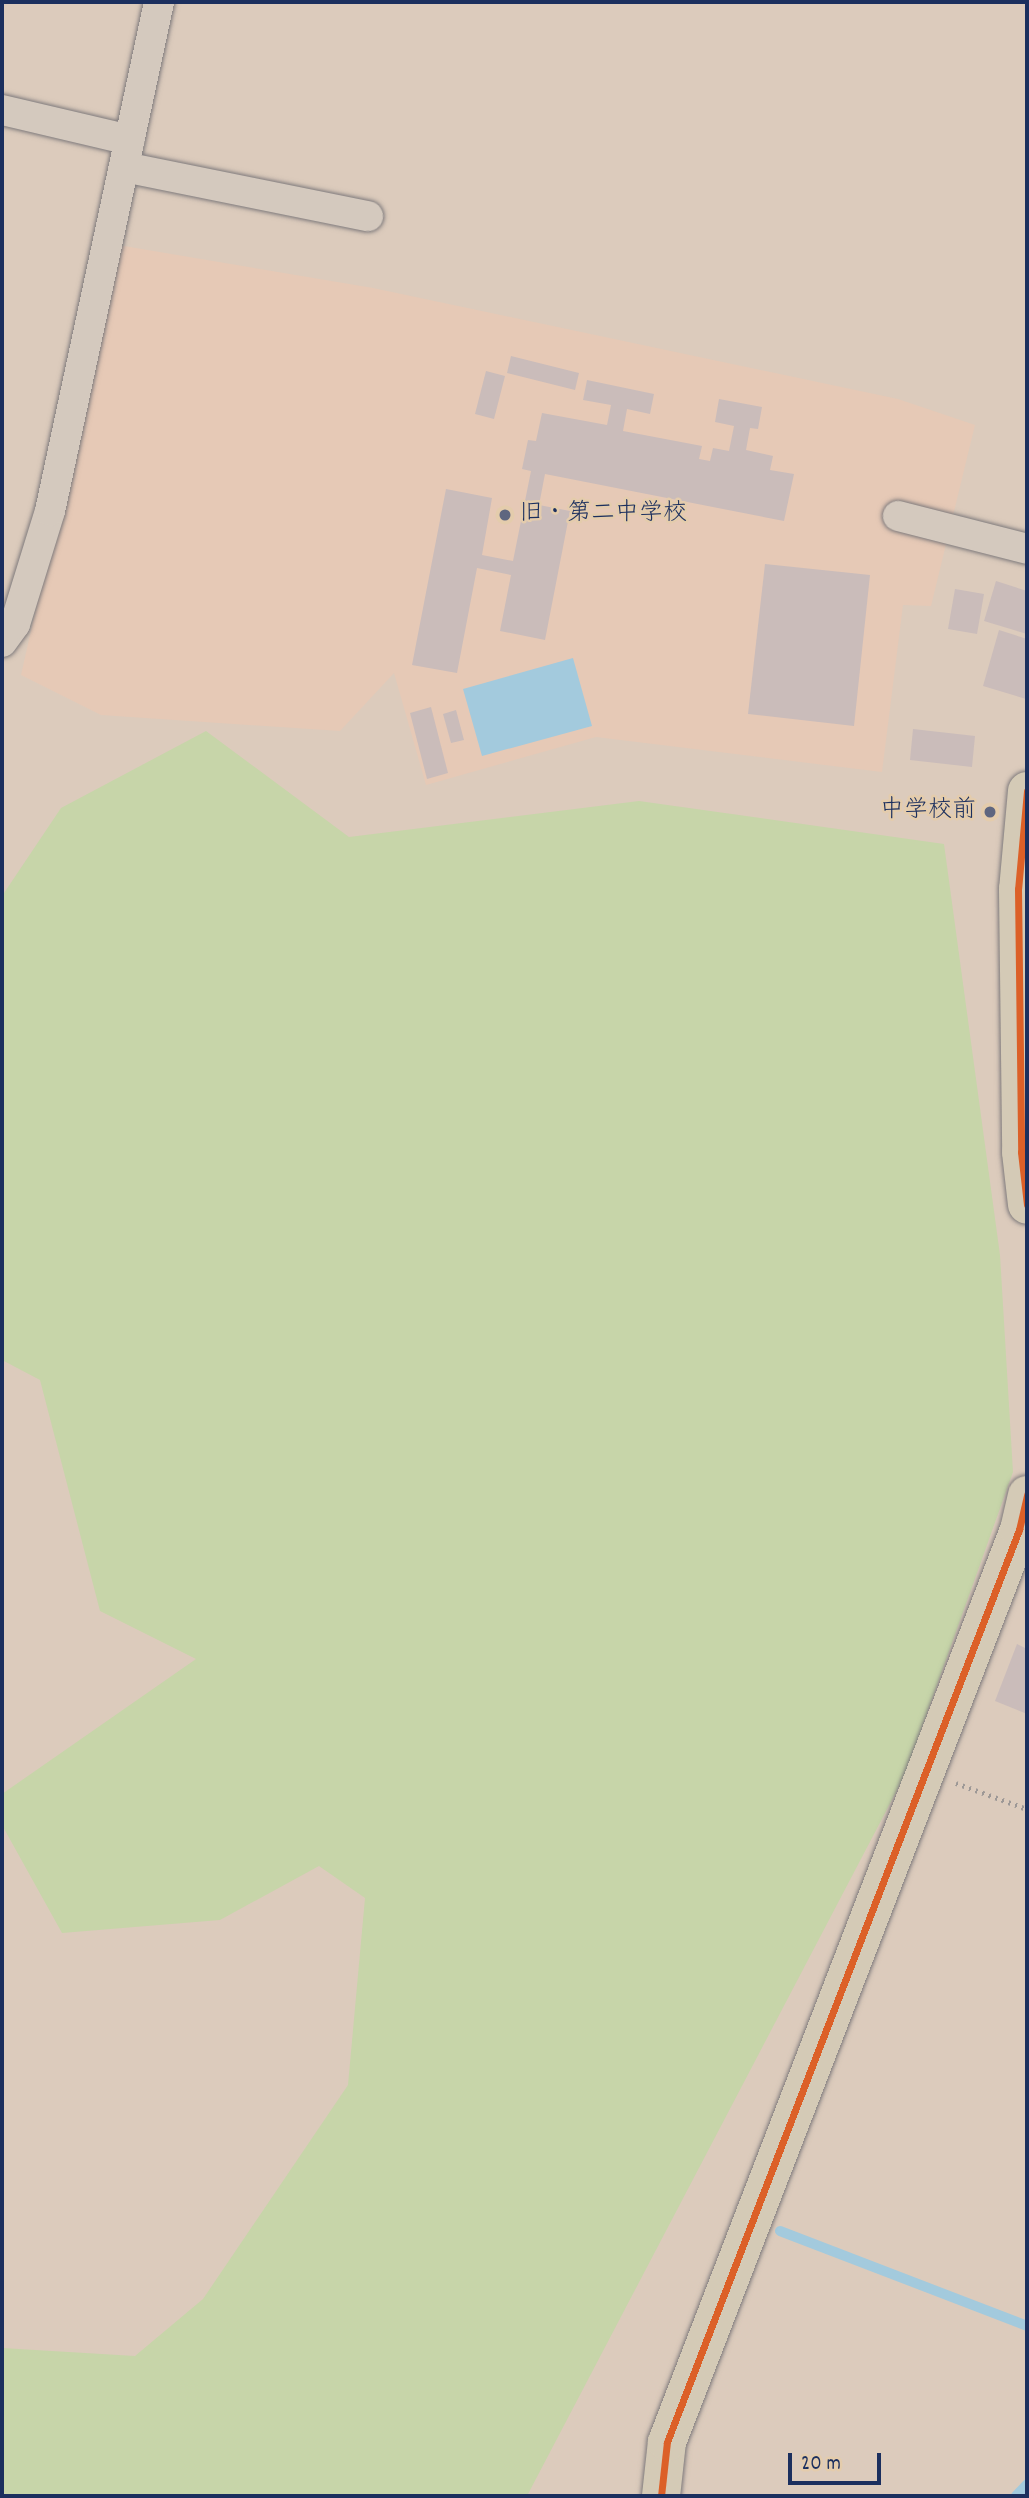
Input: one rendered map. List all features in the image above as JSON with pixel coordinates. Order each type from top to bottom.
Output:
[{"type":"main road","points":[[1027,791],[1018,889],[1021,1152],[1027,1205]]},
{"type":"main road","points":[[660,2496],[667,2442],[1019,1531],[1027,1495]]},
{"type":"street","points":[[2,642],[15,624],[50,511],[159,2]]},
{"type":"street","points":[[2,110],[127,153],[368,216]]},
{"type":"street","points":[[898,516],[1027,549]]},
{"type":"path","points":[[925,1772],[1027,1809]]},
{"type":"shaded area","name":"旧・第二中学校","points":[[118,245],[373,288],[898,399],[975,425],[931,606],[903,605],[882,772],[596,737],[426,785],[394,673],[340,731],[101,715],[21,675]]},
{"type":"green space","points":[[206,731],[349,837],[639,801],[944,844],[1000,1255],[1013,1472],[905,1775],[527,2496],[2,2496],[2,2348],[135,2356],[203,2299],[348,2085],[365,1898],[319,1866],[220,1920],[62,1933],[2,1825],[2,1794],[196,1659],[100,1611],[40,1380],[2,1360],[2,896],[61,808]]},
{"type":"water","points":[[573,658],[592,726],[482,756],[463,689]]},
{"type":"building","points":[[511,356],[579,373],[575,390],[507,373]]},
{"type":"building","points":[[486,371],[505,376],[494,419],[475,414]]},
{"type":"building","points":[[587,380],[654,394],[650,414],[627,409],[623,431],[702,446],[699,459],[710,461],[713,448],[729,451],[734,426],[715,422],[719,399],[762,407],[758,429],[750,428],[746,450],[773,456],[770,470],[794,474],[784,521],[545,474],[539,505],[570,511],[545,640],[500,631],[511,575],[477,568],[457,673],[412,665],[446,489],[492,498],[482,555],[513,561],[531,471],[522,469],[528,440],[536,441],[542,413],[607,425],[611,405],[583,400]]},
{"type":"building","points":[[765,564],[870,575],[854,726],[748,714]]},
{"type":"building","points":[[996,581],[1027,591],[1027,634],[984,621]]},
{"type":"building","points":[[955,589],[984,594],[977,634],[948,629]]},
{"type":"building","points":[[999,630],[1027,639],[1026,699],[983,686]]},
{"type":"building","points":[[431,707],[448,773],[427,779],[410,713]]},
{"type":"building","points":[[456,710],[464,740],[451,743],[443,714]]},
{"type":"building","points":[[913,729],[975,736],[972,767],[910,760]]},
{"type":"building","points":[[1017,1644],[1027,1649],[1027,1714],[995,1701]]},
{"type":"waterway","points":[[780,2231],[1027,2326]]},
{"type":"waterway","points":[[1016,2496],[1027,2484]]},
{"type":"transit line","points":[[1027,791],[1018,889],[1021,1152],[1027,1205]]},
{"type":"transit line","points":[[661,2496],[667,2442],[1019,1530],[1027,1495]]},
{"type":"place","name":"旧・第二中学校","points":[[505,515]]},
{"type":"place","name":"中学校前","points":[[990,812]]}]
